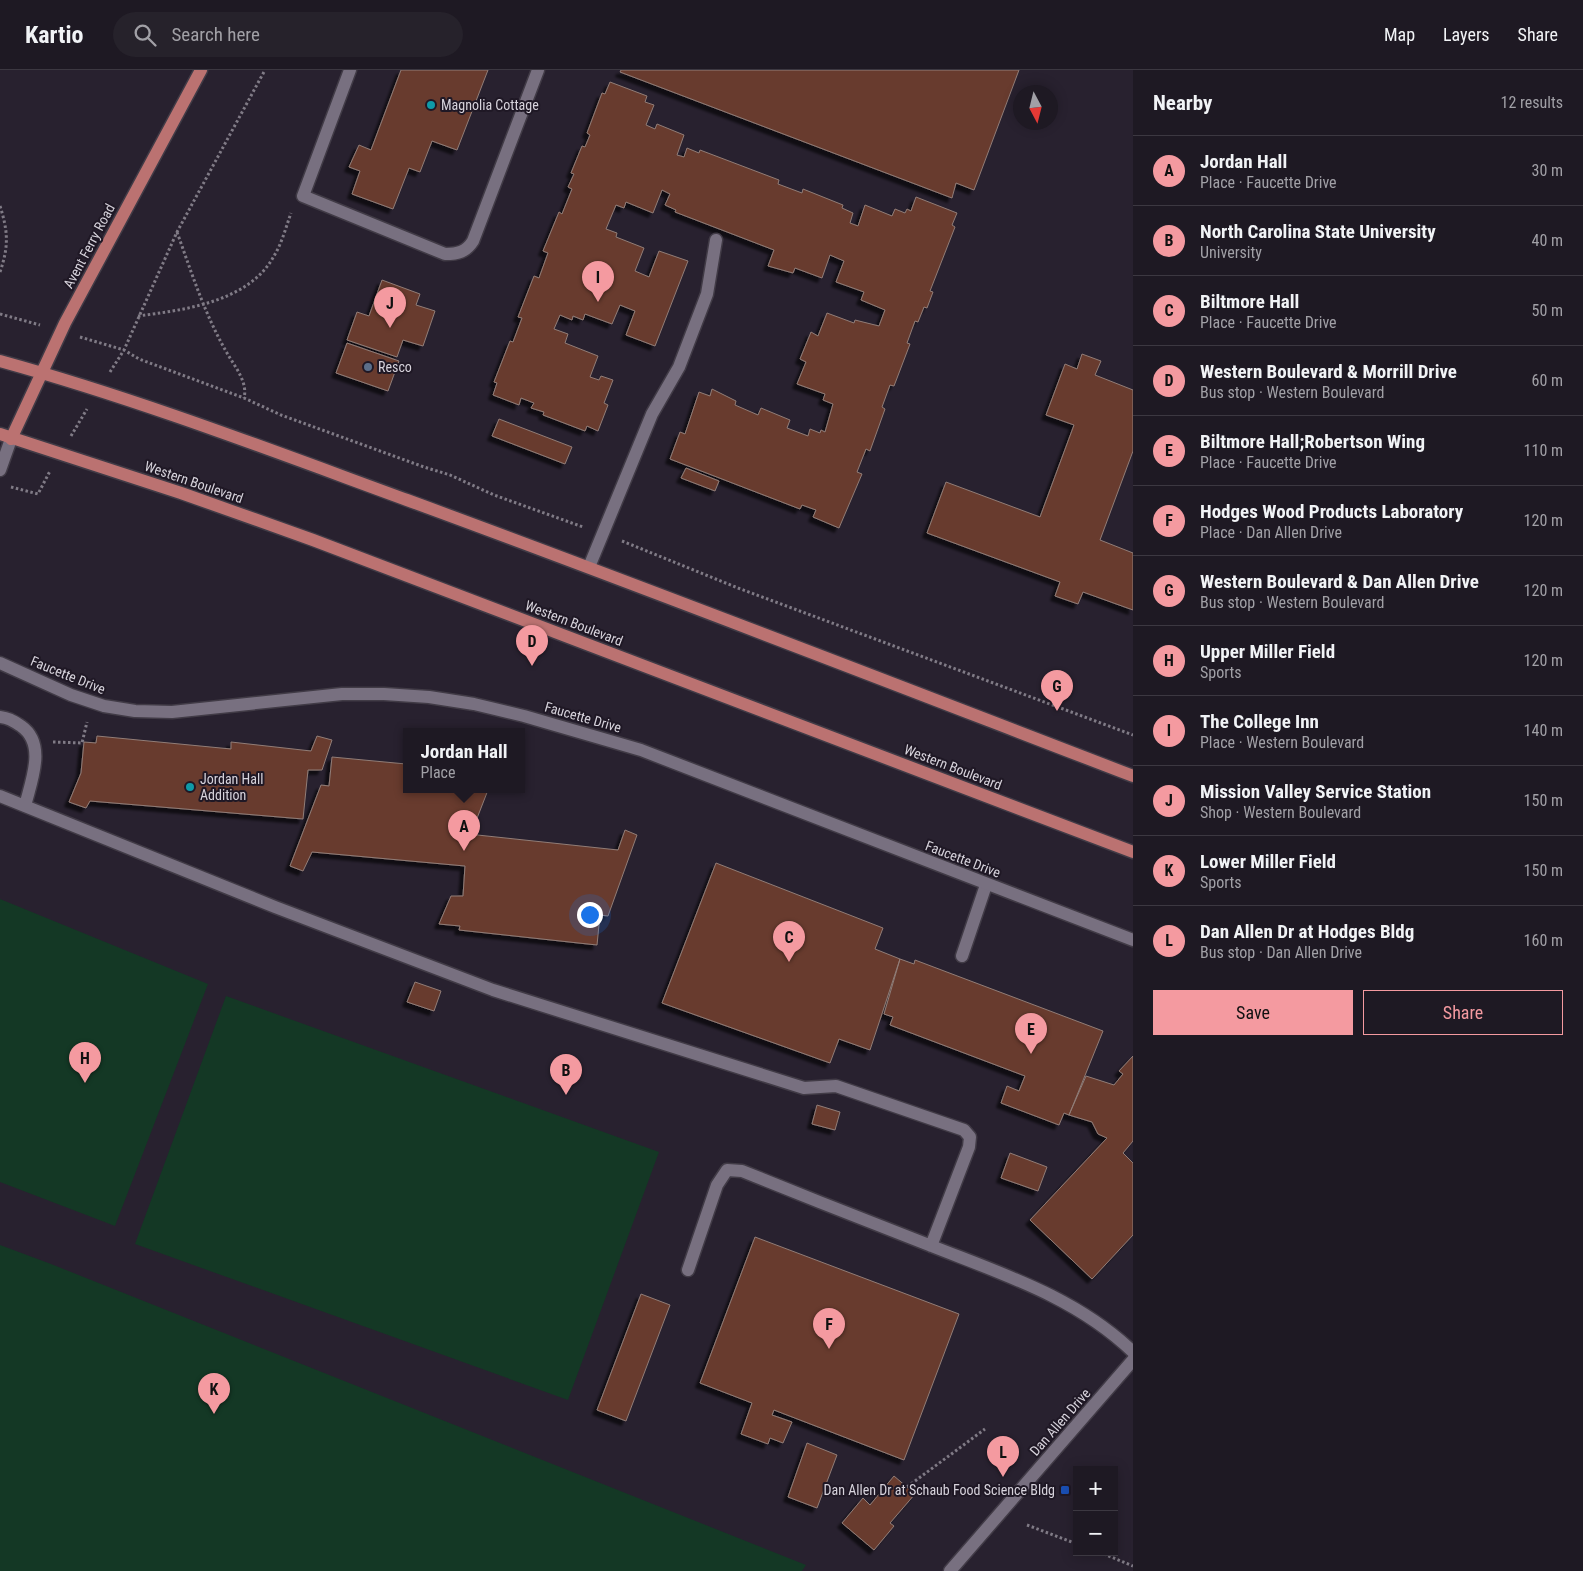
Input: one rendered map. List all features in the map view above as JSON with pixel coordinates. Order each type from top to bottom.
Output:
[{"type":"main road","name":"Avent Ferry Road","points":[[5,437],[41,372],[117,222],[201,70]]},
{"type":"main road","points":[[0,361],[41,372],[251,443],[589,566],[1133,776]]},
{"type":"main road","name":"Western Boulevard","points":[[5,437],[182,493],[322,543],[1133,852]]},
{"type":"street","points":[[350,70],[303,196],[445,254],[461,253],[473,241],[538,70]]},
{"type":"street","points":[[589,566],[652,414],[679,367],[707,294],[716,240]]},
{"type":"street","points":[[0,470],[5,437]]},
{"type":"street","name":"Faucette Drive","points":[[0,663],[71,695],[104,706],[135,711],[172,712],[342,694],[429,697],[474,704],[641,750],[986,885],[1133,940]]},
{"type":"street","points":[[0,717],[9,718],[26,730],[35,748],[35,769],[24,806]]},
{"type":"street","points":[[0,796],[275,907],[493,990],[804,1088],[836,1086],[964,1130],[970,1137],[969,1147],[931,1246]]},
{"type":"street","points":[[962,956],[986,885]]},
{"type":"street","points":[[688,1270],[717,1185],[727,1170],[742,1171],[1016,1278],[1077,1308],[1118,1338],[1133,1352]]},
{"type":"street","name":"Dan Allen Drive","points":[[950,1571],[1133,1360]]},
{"type":"path","points":[[10,487],[38,494],[60,454],[124,350],[177,232],[265,70]]},
{"type":"path","points":[[138,316],[202,304],[234,292],[249,283],[265,268],[279,246],[293,210],[303,196]]},
{"type":"path","points":[[0,206],[7,230],[7,245],[0,272]]},
{"type":"path","points":[[177,232],[202,304],[245,385],[244,398]]},
{"type":"path","points":[[124,350],[139,359],[244,398],[281,416],[450,475],[494,495],[574,523]]},
{"type":"path","points":[[631,544],[748,591],[1133,734]]},
{"type":"path","points":[[47,743],[57,741],[82,743],[87,721]]},
{"type":"path","points":[[906,1487],[986,1429]]},
{"type":"path","points":[[1028,1525],[1073,1542]]},
{"type":"path","points":[[1108,1556],[1133,1566]]},
{"type":"green space","points":[[0,899],[208,984],[115,1226],[0,1182]]},
{"type":"green space","points":[[226,996],[659,1152],[568,1400],[135,1244]]},
{"type":"green space","points":[[0,1245],[806,1565],[802,1571],[0,1571]]},
{"type":"building","name":"Magnolia Cottage","points":[[401,70],[488,70],[457,150],[432,141],[420,172],[409,168],[393,209],[352,194],[360,171],[349,167],[359,145],[371,150]]},
{"type":"building","points":[[621,70],[1019,70],[974,190],[956,183],[952,198],[620,72]]},
{"type":"building","points":[[610,82],[647,96],[645,102],[654,105],[646,125],[655,129],[657,124],[684,135],[677,155],[684,157],[687,148],[699,153],[700,150],[779,180],[778,184],[802,193],[803,189],[843,205],[842,208],[853,213],[850,223],[858,226],[865,205],[892,216],[895,209],[905,213],[907,209],[911,211],[916,197],[957,213],[952,225],[955,227],[930,291],[933,292],[927,308],[924,307],[918,322],[915,321],[907,343],[910,344],[894,386],[890,385],[882,407],[885,409],[870,451],[866,449],[857,472],[862,474],[839,528],[813,517],[816,510],[802,505],[800,509],[670,459],[680,432],[685,434],[699,392],[710,396],[712,389],[736,401],[735,405],[758,415],[761,408],[790,420],[787,428],[808,436],[810,429],[820,433],[821,430],[825,432],[833,404],[823,400],[825,394],[797,384],[806,362],[800,359],[811,332],[818,336],[827,313],[854,323],[855,320],[879,326],[885,310],[861,300],[864,292],[836,282],[844,261],[830,255],[822,278],[795,268],[793,273],[768,266],[774,250],[675,212],[676,210],[665,205],[670,194],[662,190],[653,213],[626,202],[624,208],[616,205],[606,229],[617,233],[616,237],[644,248],[635,271],[649,277],[659,251],[688,261],[655,346],[626,335],[635,311],[620,305],[612,324],[585,314],[583,320],[573,316],[572,320],[560,315],[554,329],[568,334],[565,343],[598,356],[590,377],[599,380],[601,376],[613,380],[604,403],[608,405],[598,431],[587,426],[585,431],[543,415],[544,412],[531,408],[534,403],[521,398],[519,405],[493,395],[497,383],[494,382],[510,341],[513,342],[522,318],[518,317],[534,276],[539,278],[548,253],[543,251],[559,212],[562,214],[572,189],[568,187],[574,174],[571,173],[582,146],[585,147],[590,135],[587,133],[602,93],[605,94]]},
{"type":"building","points":[[382,280],[420,294],[416,305],[435,311],[423,346],[403,340],[397,357],[347,340],[357,312],[369,316]]},
{"type":"building","name":"Resco","points":[[347,343],[399,361],[388,391],[336,373]]},
{"type":"building","points":[[1082,354],[1101,361],[1095,375],[1133,390],[1133,451],[1100,540],[1133,553],[1133,610],[1083,592],[1078,604],[1055,596],[1060,582],[927,533],[946,482],[1040,517],[1074,425],[1046,415],[1065,364],[1077,369]]},
{"type":"building","points":[[499,419],[572,447],[565,464],[492,436]]},
{"type":"building","points":[[686,468],[719,481],[715,491],[681,478]]},
{"type":"building","name":"Jordan Hall Addition","points":[[97,736],[231,749],[231,742],[311,751],[317,736],[332,740],[322,770],[308,770],[303,819],[90,801],[86,808],[69,802],[81,773],[84,742],[96,743]]},
{"type":"building","points":[[332,757],[403,764],[403,793],[487,793],[474,826],[468,825],[468,834],[618,850],[625,830],[637,835],[608,916],[600,915],[597,945],[459,930],[460,926],[439,924],[451,896],[463,896],[465,866],[312,852],[303,871],[290,866],[321,785],[329,786]]},
{"type":"building","points":[[716,863],[883,928],[875,949],[900,959],[870,1050],[839,1039],[830,1063],[662,1003]]},
{"type":"building","points":[[900,959],[914,964],[915,960],[1103,1031],[1069,1115],[1064,1113],[1059,1125],[1001,1103],[1007,1086],[1019,1091],[1025,1076],[890,1025],[893,1017],[884,1014]]},
{"type":"building","points":[[415,982],[441,991],[434,1011],[407,1002]]},
{"type":"building","points":[[1133,1056],[1133,1141],[1123,1153],[1133,1163],[1133,1235],[1092,1279],[1030,1220],[1107,1138],[1098,1134],[1092,1122],[1069,1115],[1086,1076],[1114,1085],[1123,1074],[1119,1071]]},
{"type":"building","points":[[817,1105],[840,1112],[835,1130],[812,1124]]},
{"type":"building","points":[[1010,1153],[1047,1167],[1038,1191],[1001,1178]]},
{"type":"building","points":[[755,1237],[959,1314],[904,1460],[774,1410],[772,1415],[792,1422],[783,1443],[770,1438],[768,1444],[741,1434],[752,1403],[700,1383]]},
{"type":"building","points":[[641,1294],[670,1305],[626,1421],[597,1410]]},
{"type":"building","points":[[807,1443],[837,1455],[817,1508],[788,1497]]},
{"type":"building","points":[[894,1476],[915,1494],[890,1523],[894,1526],[874,1550],[842,1523],[863,1498],[870,1505]]},
{"type":"place","name":"Magnolia Cottage","points":[[431,105]]},
{"type":"place","name":"The College Inn","points":[[598,302]]},
{"type":"place","name":"Mission Valley Service Station","points":[[390,328]]},
{"type":"place","name":"Resco","points":[[368,367]]},
{"type":"place","name":"Western Boulevard & Morrill Drive","points":[[532,666]]},
{"type":"place","name":"Western Boulevard & Dan Allen Drive","points":[[1057,711]]},
{"type":"place","name":"Jordan Hall Addition","points":[[190,787]]},
{"type":"place","name":"Jordan Hall","points":[[464,851]]},
{"type":"place","name":"Biltmore Hall","points":[[789,962]]},
{"type":"place","name":"Biltmore Hall;Robertson Wing","points":[[1031,1054]]},
{"type":"place","name":"Upper Miller Field","points":[[85,1083]]},
{"type":"place","name":"North Carolina State University","points":[[566,1095]]},
{"type":"place","name":"Hodges Wood Products Laboratory","points":[[829,1349]]},
{"type":"place","name":"Lower Miller Field","points":[[214,1414]]},
{"type":"place","name":"Dan Allen Dr at Hodges Bldg","points":[[1003,1477]]},
{"type":"place","name":"Dan Allen Dr at Schaub Food Science Bldg","points":[[1065,1490]]}]
